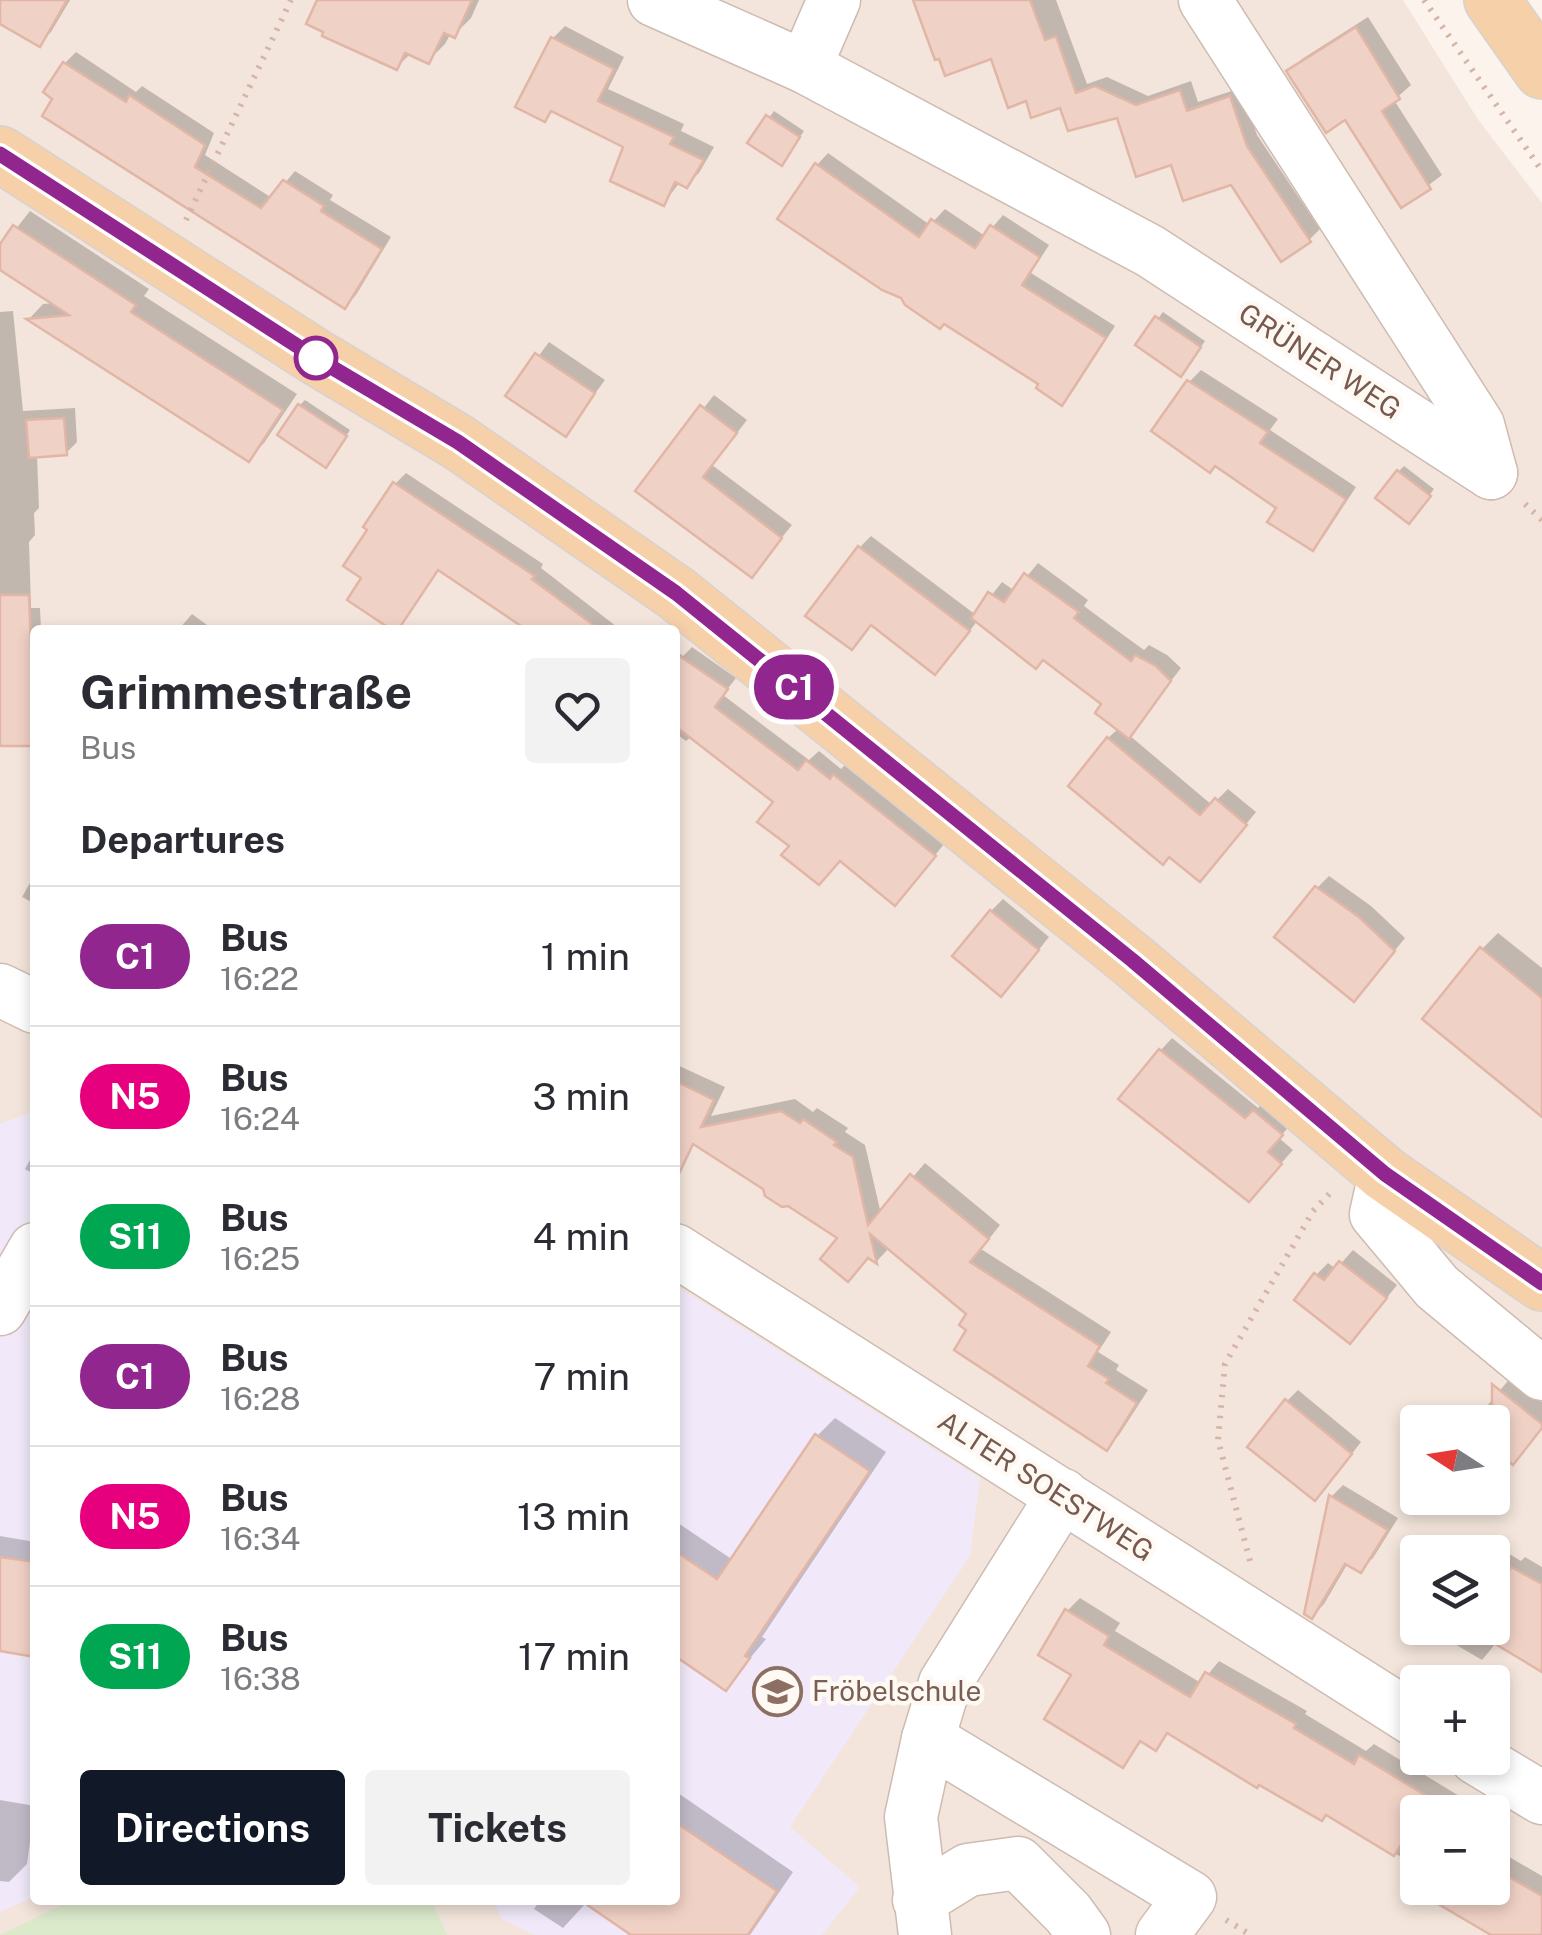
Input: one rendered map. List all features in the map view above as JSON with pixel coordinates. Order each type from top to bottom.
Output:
[{"type":"main road","points":[[1492,0],[1542,71]]},
{"type":"main road","points":[[0,154],[316,358],[458,442],[676,593],[1132,960],[1385,1174],[1542,1283]]},
{"type":"street","name":"GRÜNER WEG","points":[[654,0],[806,67],[1150,251],[1491,473],[1478,424],[1205,0]]},
{"type":"street","points":[[806,67],[834,0]]},
{"type":"street","points":[[0,990],[30,1005]]},
{"type":"street","points":[[1385,1174],[1376,1214],[1437,1286],[1542,1374]]},
{"type":"street","name":"ALTER SOESTWEG","points":[[680,1253],[1400,1711]]},
{"type":"street","points":[[0,1309],[30,1258]]},
{"type":"street","points":[[922,1918],[911,1817],[945,1683],[1063,1496]]},
{"type":"street","points":[[928,1738],[1190,1897],[1162,1935]]},
{"type":"street","points":[[1504,1775],[1542,1798]]},
{"type":"street","points":[[922,1918],[968,1870],[1018,1864],[1068,1913],[1084,1935]]},
{"type":"path","points":[[193,211],[290,0]]},
{"type":"path","points":[[1424,0],[1542,172]]},
{"type":"path","points":[[1240,1517],[1218,1440],[1225,1364],[1313,1211]]},
{"type":"shaded area","points":[[0,0],[1403,0],[1477,118],[1542,203],[1542,1935],[0,1935]]},
{"type":"shaded area","points":[[30,1113],[30,1898],[0,1912],[0,1124]]},
{"type":"shaded area","name":"Fröbelschule","points":[[680,1288],[980,1478],[970,1556],[790,1827],[860,1887],[822,1935],[535,1935],[502,1919],[495,1905],[680,1905]]},
{"type":"green space","points":[[62,1905],[433,1905],[447,1935],[0,1935]]},
{"type":"building","points":[[0,0],[67,0],[40,47],[0,24]]},
{"type":"building","points":[[317,0],[472,0],[455,38],[444,33],[429,64],[405,53],[397,70],[322,36],[323,32],[306,24]]},
{"type":"building","points":[[913,0],[1030,0],[1045,40],[1056,36],[1076,93],[1095,86],[1136,105],[1180,90],[1187,111],[1230,96],[1247,146],[1311,242],[1281,262],[1231,185],[1183,201],[1171,165],[1136,177],[1117,118],[1068,131],[1060,108],[1031,118],[1026,101],[1008,108],[991,59],[945,76],[939,59],[935,60]]},
{"type":"building","points":[[1356,27],[1400,99],[1382,111],[1431,189],[1401,208],[1345,120],[1326,133],[1286,71]]},
{"type":"building","points":[[551,37],[614,69],[598,101],[674,137],[670,144],[704,160],[687,188],[675,182],[664,206],[610,181],[623,147],[551,111],[545,122],[515,107]]},
{"type":"building","points":[[63,62],[126,102],[129,95],[205,145],[195,167],[261,208],[283,180],[324,206],[321,211],[382,249],[345,309],[42,116],[52,99],[43,92]]},
{"type":"building","points":[[766,115],[800,137],[782,166],[747,143]]},
{"type":"building","points":[[815,163],[919,237],[931,219],[975,248],[990,225],[1040,257],[1022,285],[1106,338],[1062,406],[1036,388],[1038,384],[944,324],[940,329],[901,298],[882,290],[777,219]]},
{"type":"building","points":[[13,225],[136,305],[131,312],[283,410],[249,462],[26,319],[69,315],[0,270],[0,244]]},
{"type":"building","points":[[1155,316],[1201,347],[1181,377],[1135,345]]},
{"type":"building","points":[[535,353],[595,393],[566,437],[505,396]]},
{"type":"building","points":[[1187,380],[1268,432],[1260,443],[1346,499],[1313,551],[1267,522],[1276,508],[1215,466],[1210,473],[1151,431]]},
{"type":"building","points":[[298,404],[347,436],[326,468],[277,435]]},
{"type":"building","points":[[700,405],[737,433],[703,477],[782,538],[752,578],[635,491]]},
{"type":"building","points":[[64,418],[67,455],[29,458],[26,420]]},
{"type":"building","points":[[1397,470],[1431,496],[1409,524],[1375,498]]},
{"type":"building","points":[[393,482],[535,576],[532,579],[593,625],[520,625],[438,570],[401,625],[384,625],[347,600],[361,578],[343,566],[367,530],[363,527]]},
{"type":"building","points":[[858,546],[970,631],[935,675],[871,625],[852,650],[805,616]]},
{"type":"building","points":[[1024,573],[1079,612],[1074,618],[1131,661],[1135,655],[1156,666],[1171,681],[1129,739],[1095,713],[1101,704],[1043,660],[1036,669],[971,618],[988,592],[1004,602]]},
{"type":"building","points":[[0,595],[29,595],[30,746],[0,746]]},
{"type":"building","points":[[680,656],[728,689],[715,707],[798,770],[806,760],[830,779],[833,774],[936,856],[895,906],[840,861],[819,885],[781,855],[789,846],[757,822],[773,802],[680,730]]},
{"type":"building","points":[[1107,737],[1200,815],[1215,798],[1247,825],[1200,882],[1169,857],[1163,865],[1068,786]]},
{"type":"building","points":[[1315,886],[1359,917],[1395,951],[1354,1002],[1274,937]]},
{"type":"building","points":[[990,910],[1039,950],[1001,997],[952,956]]},
{"type":"building","points":[[1480,947],[1542,998],[1542,1117],[1422,1019]]},
{"type":"building","points":[[1159,1049],[1245,1118],[1253,1110],[1283,1135],[1268,1152],[1282,1164],[1249,1202],[1118,1099]]},
{"type":"building","points":[[680,1083],[714,1100],[701,1127],[781,1111],[800,1123],[803,1119],[837,1142],[834,1145],[853,1157],[868,1225],[910,1174],[989,1239],[970,1262],[1100,1346],[1088,1366],[1137,1403],[1107,1451],[954,1350],[966,1330],[959,1325],[966,1314],[870,1234],[877,1264],[868,1258],[848,1282],[820,1259],[837,1238],[765,1196],[763,1189],[693,1144],[680,1171]]},
{"type":"building","points":[[1339,1261],[1387,1298],[1350,1344],[1294,1300],[1314,1273],[1324,1280]]},
{"type":"building","points":[[1492,1384],[1542,1424],[1513,1465],[1510,1405],[1492,1405]]},
{"type":"building","points":[[1285,1399],[1352,1454],[1315,1501],[1247,1447]]},
{"type":"building","points":[[815,1434],[870,1471],[745,1656],[750,1658],[726,1691],[680,1659],[680,1554],[717,1579]]},
{"type":"building","points":[[1329,1495],[1388,1530],[1361,1573],[1345,1564],[1312,1619],[1304,1614]]},
{"type":"building","points":[[0,1557],[30,1561],[30,1656],[0,1651]]},
{"type":"building","points":[[1511,1567],[1542,1584],[1542,1672],[1497,1645],[1510,1645]]},
{"type":"building","points":[[1065,1609],[1109,1636],[1104,1645],[1190,1697],[1205,1672],[1296,1724],[1294,1728],[1354,1764],[1359,1755],[1425,1795],[1400,1795],[1400,1846],[1394,1856],[1326,1815],[1322,1821],[1259,1785],[1257,1788],[1167,1733],[1156,1751],[1140,1741],[1123,1768],[1044,1719],[1071,1675],[1038,1655]]},
{"type":"building","points":[[680,1825],[777,1891],[748,1935],[631,1935],[587,1905],[680,1905]]},
{"type":"building","points":[[1510,1877],[1542,1896],[1542,1935],[1491,1935],[1440,1905],[1510,1905]]},
{"type":"bus line","name":"C1","points":[[0,154],[316,358],[458,442],[676,593],[1132,960],[1385,1174],[1542,1283]]},
{"type":"place","name":"Fröbelschule","points":[[777,1691]]}]
